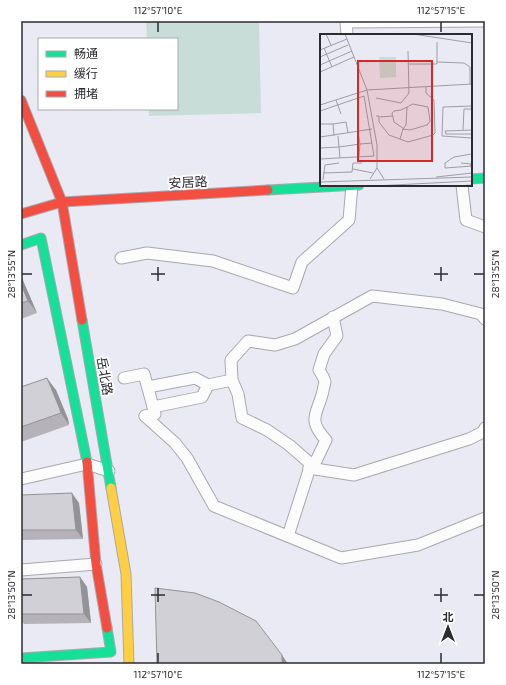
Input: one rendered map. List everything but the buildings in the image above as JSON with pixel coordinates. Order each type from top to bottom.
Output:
[{"type":"street","points":[[347,34],[346,22],[485,21]]},
{"type":"street","name":"岳北路","points":[[21,100],[62,202],[126,574],[128,664]]},
{"type":"street","points":[[472,179],[485,178]]},
{"type":"street","name":"安居路","points":[[21,214],[62,202],[335,186]]},
{"type":"street","points":[[121,258],[147,253],[214,261],[293,288],[302,262],[349,220],[352,186]]},
{"type":"street","points":[[462,186],[466,220],[485,228]]},
{"type":"street","points":[[21,245],[41,238],[86,464],[96,564],[111,652],[21,658]]},
{"type":"street","points":[[288,536],[311,464],[289,445],[267,430],[242,418],[238,394],[232,380],[231,360],[248,341],[275,345],[295,339],[372,296],[442,304],[481,314],[485,318]]},
{"type":"street","points":[[309,468],[316,461],[326,440],[319,433],[314,419],[325,381],[319,370],[324,354],[337,336],[333,317]]},
{"type":"street","points":[[124,378],[144,374],[155,414],[145,416],[175,443],[187,458],[214,506],[341,558],[418,545],[485,518]]},
{"type":"street","points":[[148,387],[194,378],[208,385],[232,380]]},
{"type":"street","points":[[153,407],[202,397],[208,385]]},
{"type":"street","points":[[309,468],[354,475],[469,439],[483,432],[485,428]]},
{"type":"street","points":[[21,479],[86,464],[109,471]]},
{"type":"street","points":[[21,570],[96,564]]},
{"type":"green space","points":[[146,21],[259,21],[261,113],[149,116],[149,110],[178,110],[178,38],[147,38]]},
{"type":"traffic: fast","points":[[472,179],[485,178]]},
{"type":"traffic: fast","points":[[268,190],[341,186]]},
{"type":"traffic: fast","points":[[21,245],[41,238],[87,462]]},
{"type":"traffic: fast","points":[[82,320],[111,488]]},
{"type":"traffic: fast","points":[[21,658],[111,652],[107,628]]},
{"type":"traffic: slow","points":[[111,488],[126,574],[129,664]]},
{"type":"traffic: jam","points":[[21,100],[62,202],[82,320]]},
{"type":"traffic: jam","points":[[21,214],[62,202],[268,190]]},
{"type":"traffic: jam","points":[[87,462],[96,564],[107,628]]}]
